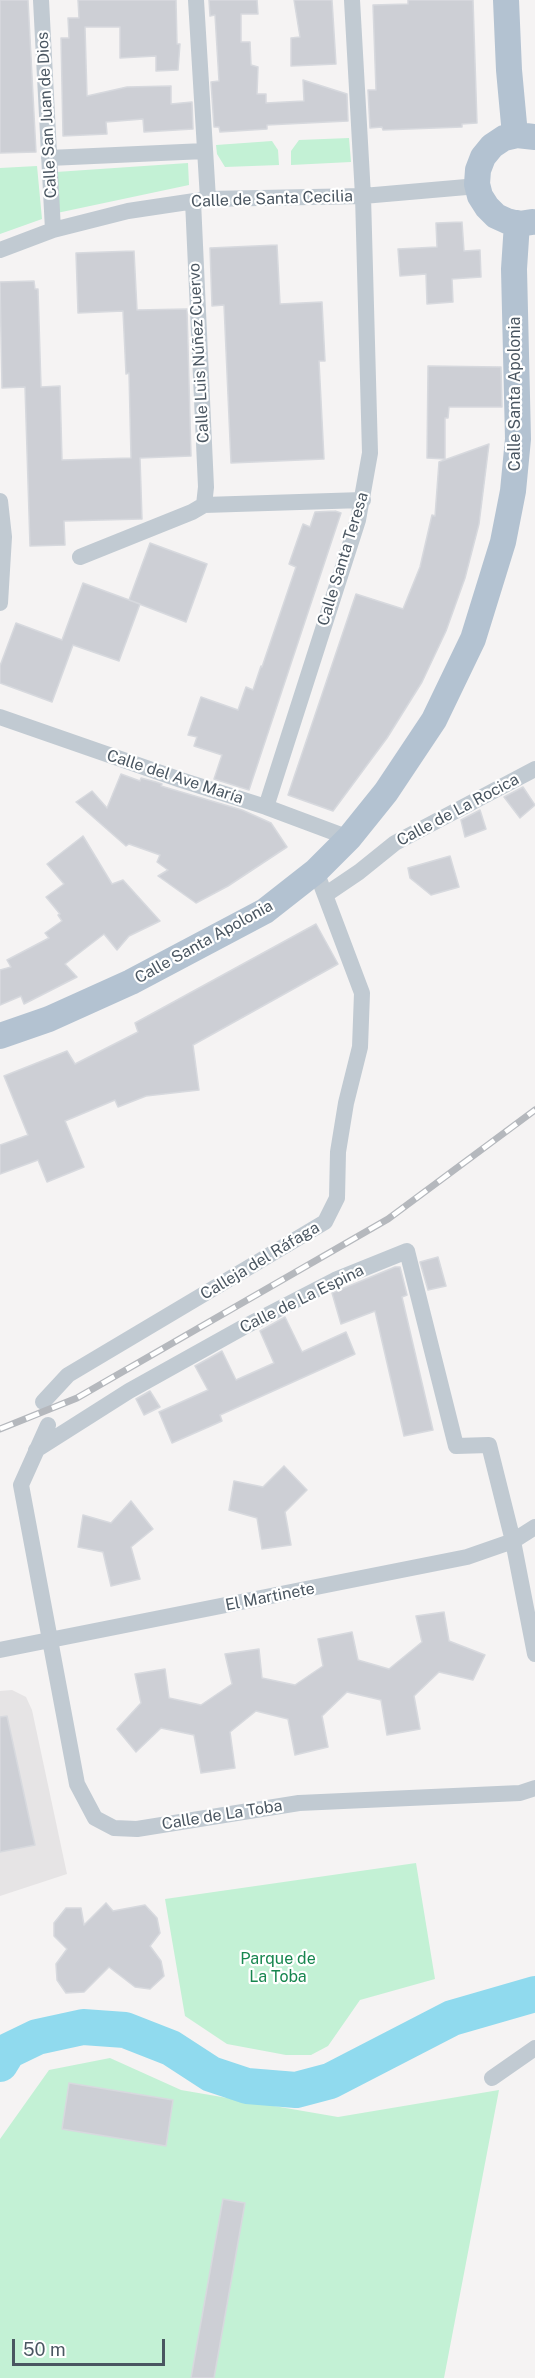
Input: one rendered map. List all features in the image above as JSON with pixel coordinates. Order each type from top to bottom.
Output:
[{"type":"main road","points":[[506,0],[509,70],[525,136],[504,138],[492,146],[483,157],[478,170],[478,186],[480,196],[496,216],[507,221],[526,222]]},
{"type":"main road","name":"Calle Santa Apolonia","points":[[0,1036],[49,1019],[131,982],[265,911],[316,871],[350,838],[386,792],[434,720],[473,639],[503,542],[513,491],[518,439],[514,269],[526,222]]},
{"type":"street","name":"Calle San Juan de Dios","points":[[41,0],[52,230]]},
{"type":"street","name":"Calle Luis Núñez Cuervo","points":[[196,0],[205,152],[200,200],[206,487],[204,505]]},
{"type":"street","name":"Calle Santa Teresa","points":[[266,807],[363,501],[370,453],[363,196],[352,0]]},
{"type":"street","points":[[49,158],[205,152]]},
{"type":"street","name":"Calle de Santa Cecilia","points":[[0,250],[52,230],[128,211],[200,200],[363,196],[478,186]]},
{"type":"street","points":[[0,501],[4,537],[0,603]]},
{"type":"street","points":[[80,557],[192,512],[204,505],[363,501]]},
{"type":"street","name":"Calle del Ave María","points":[[0,717],[266,807],[350,838]]},
{"type":"street","name":"Calle de La Rocica","points":[[325,895],[359,872],[395,843],[535,769]]},
{"type":"street","name":"Calleja del Ráfaga","points":[[43,1402],[68,1375],[325,1222],[337,1198],[338,1152],[346,1103],[360,1047],[362,993],[316,871]]},
{"type":"street","name":"Calle de La Espina","points":[[36,1450],[129,1391],[242,1328],[335,1280],[407,1251],[456,1446],[489,1445],[513,1541]]},
{"type":"street","points":[[48,1425],[21,1485],[51,1641]]},
{"type":"street","name":"El Martinete","points":[[0,1650],[467,1557],[513,1541],[535,1527]]},
{"type":"street","points":[[513,1541],[535,1654]]},
{"type":"street","name":"Calle de La Toba","points":[[51,1641],[77,1784],[95,1818],[114,1828],[137,1829],[299,1803],[520,1793],[535,1788]]},
{"type":"street","points":[[492,2078],[535,2048]]},
{"type":"shaded area","points":[[12,1690],[26,1697],[32,1710],[67,1874],[0,1896],[0,1691]]},
{"type":"green space","points":[[349,138],[351,162],[291,165],[291,151],[299,140]]},
{"type":"green space","points":[[272,141],[278,150],[279,165],[225,167],[217,154],[216,145]]},
{"type":"green space","points":[[188,163],[189,185],[57,213],[56,172]]},
{"type":"green space","points":[[37,166],[42,219],[0,234],[0,168]]},
{"type":"green space","name":"Parque de La Toba","points":[[416,1863],[435,1979],[360,2000],[328,2046],[311,2055],[286,2055],[227,2044],[185,2016],[165,1899]]},
{"type":"green space","points":[[110,2058],[181,2090],[338,2117],[499,2090],[444,2378],[0,2378],[0,2139],[49,2070]]},
{"type":"building","points":[[0,0],[28,0],[36,152],[0,153]]},
{"type":"building","points":[[78,0],[176,0],[177,44],[180,44],[178,70],[156,71],[156,56],[120,58],[120,27],[85,27],[87,96],[127,87],[171,86],[171,104],[192,102],[193,129],[144,132],[143,119],[106,122],[107,134],[63,136],[61,38],[69,38],[68,18],[79,18]]},
{"type":"building","points":[[209,0],[257,0],[258,14],[241,14],[241,42],[250,42],[251,65],[258,67],[257,94],[266,94],[266,103],[304,101],[303,80],[347,94],[348,121],[267,125],[267,129],[220,132],[219,127],[214,127],[211,82],[219,81],[215,15],[210,16]]},
{"type":"building","points":[[294,0],[332,0],[336,64],[291,66],[291,38],[300,37]]},
{"type":"building","points":[[408,0],[473,0],[477,123],[462,124],[462,127],[383,130],[382,127],[370,128],[368,90],[376,90],[373,5],[408,4]]},
{"type":"building","points":[[462,222],[464,251],[480,250],[481,277],[452,279],[453,302],[427,304],[426,274],[400,276],[398,249],[437,247],[436,223]]},
{"type":"building","points":[[277,245],[280,304],[322,302],[325,361],[319,361],[324,459],[231,463],[224,305],[212,306],[210,248]]},
{"type":"building","points":[[134,251],[137,310],[187,309],[191,456],[140,458],[142,519],[64,521],[65,545],[30,546],[25,387],[2,388],[0,282],[34,281],[35,289],[38,289],[41,387],[60,386],[62,460],[131,458],[129,373],[126,374],[123,311],[78,313],[76,253]]},
{"type":"building","points":[[428,366],[501,367],[502,407],[449,407],[448,418],[445,418],[445,459],[427,458]]},
{"type":"building","points":[[489,444],[479,524],[465,578],[446,631],[422,682],[387,738],[333,811],[288,795],[356,594],[403,609],[420,567],[432,515],[435,516],[439,462]]},
{"type":"building","points":[[315,512],[341,513],[249,790],[214,779],[222,755],[194,746],[197,737],[188,735],[201,697],[238,710],[246,687],[253,690],[296,567],[289,564],[303,524],[310,527]]},
{"type":"building","points":[[150,543],[207,564],[186,622],[129,600]]},
{"type":"building","points":[[83,583],[140,604],[119,661],[73,645],[52,702],[0,683],[0,666],[16,623],[62,640]]},
{"type":"building","points":[[121,774],[140,781],[141,778],[156,782],[162,784],[161,786],[242,810],[271,823],[287,847],[228,886],[196,903],[158,876],[168,870],[157,862],[160,855],[129,844],[126,846],[76,802],[92,791],[107,808]]},
{"type":"building","points":[[523,787],[535,805],[520,818],[504,797]]},
{"type":"building","points":[[480,810],[486,829],[465,837],[461,820]]},
{"type":"building","points":[[83,836],[112,884],[123,880],[160,921],[129,936],[117,950],[104,934],[65,964],[77,977],[24,1004],[21,996],[0,1005],[0,970],[11,967],[7,960],[49,938],[45,933],[62,921],[58,915],[60,914],[46,897],[64,884],[47,864]]},
{"type":"building","points":[[450,856],[459,887],[431,895],[410,878],[408,868]]},
{"type":"building","points":[[316,924],[338,964],[193,1045],[199,1090],[146,1096],[118,1107],[115,1100],[65,1121],[84,1167],[47,1182],[38,1160],[0,1174],[0,1145],[28,1135],[4,1076],[67,1051],[75,1064],[138,1032],[135,1023]]},
{"type":"building","points":[[438,1257],[446,1286],[428,1290],[420,1262]]},
{"type":"building","points":[[400,1267],[407,1295],[402,1297],[433,1430],[404,1436],[375,1311],[341,1324],[332,1293]]},
{"type":"building","points":[[285,1317],[302,1352],[346,1332],[355,1354],[220,1415],[222,1421],[172,1443],[159,1412],[208,1390],[195,1366],[222,1351],[236,1380],[274,1363],[260,1331]]},
{"type":"building","points":[[150,1391],[160,1407],[144,1415],[136,1399]]},
{"type":"building","points":[[284,1466],[307,1490],[285,1512],[291,1545],[262,1549],[257,1518],[229,1510],[234,1481],[263,1487]]},
{"type":"building","points":[[131,1501],[153,1529],[131,1547],[140,1579],[111,1586],[103,1552],[78,1547],[83,1515],[111,1523]]},
{"type":"building","points":[[444,1612],[449,1641],[485,1655],[473,1680],[439,1672],[414,1696],[420,1729],[387,1735],[381,1700],[347,1692],[322,1716],[328,1747],[295,1755],[288,1719],[256,1711],[230,1732],[235,1768],[201,1773],[194,1735],[161,1728],[136,1752],[117,1729],[141,1703],[135,1674],[165,1669],[169,1698],[201,1705],[232,1684],[225,1654],[259,1649],[262,1678],[295,1685],[323,1666],[318,1639],[352,1632],[358,1660],[389,1669],[422,1642],[416,1616]]},
{"type":"building","points":[[7,1716],[35,1845],[0,1852],[0,1717]]},
{"type":"building","points":[[106,1903],[113,1911],[145,1905],[157,1918],[160,1933],[150,1946],[161,1961],[164,1976],[150,1989],[135,1987],[109,1967],[84,1992],[66,1993],[57,1980],[56,1964],[67,1949],[54,1936],[54,1923],[66,1908],[81,1908],[84,1925]]},
{"type":"building","points":[[69,2083],[173,2100],[166,2146],[62,2129]]},
{"type":"building","points":[[223,2199],[245,2203],[214,2378],[191,2378]]},
{"type":"waterway","points":[[0,2064],[8,2051],[37,2037],[83,2027],[125,2030],[171,2048],[211,2074],[247,2086],[296,2090],[330,2081],[452,2018],[535,1994]]},
{"type":"railway","points":[[0,1429],[77,1398],[388,1219],[535,1110]]}]
